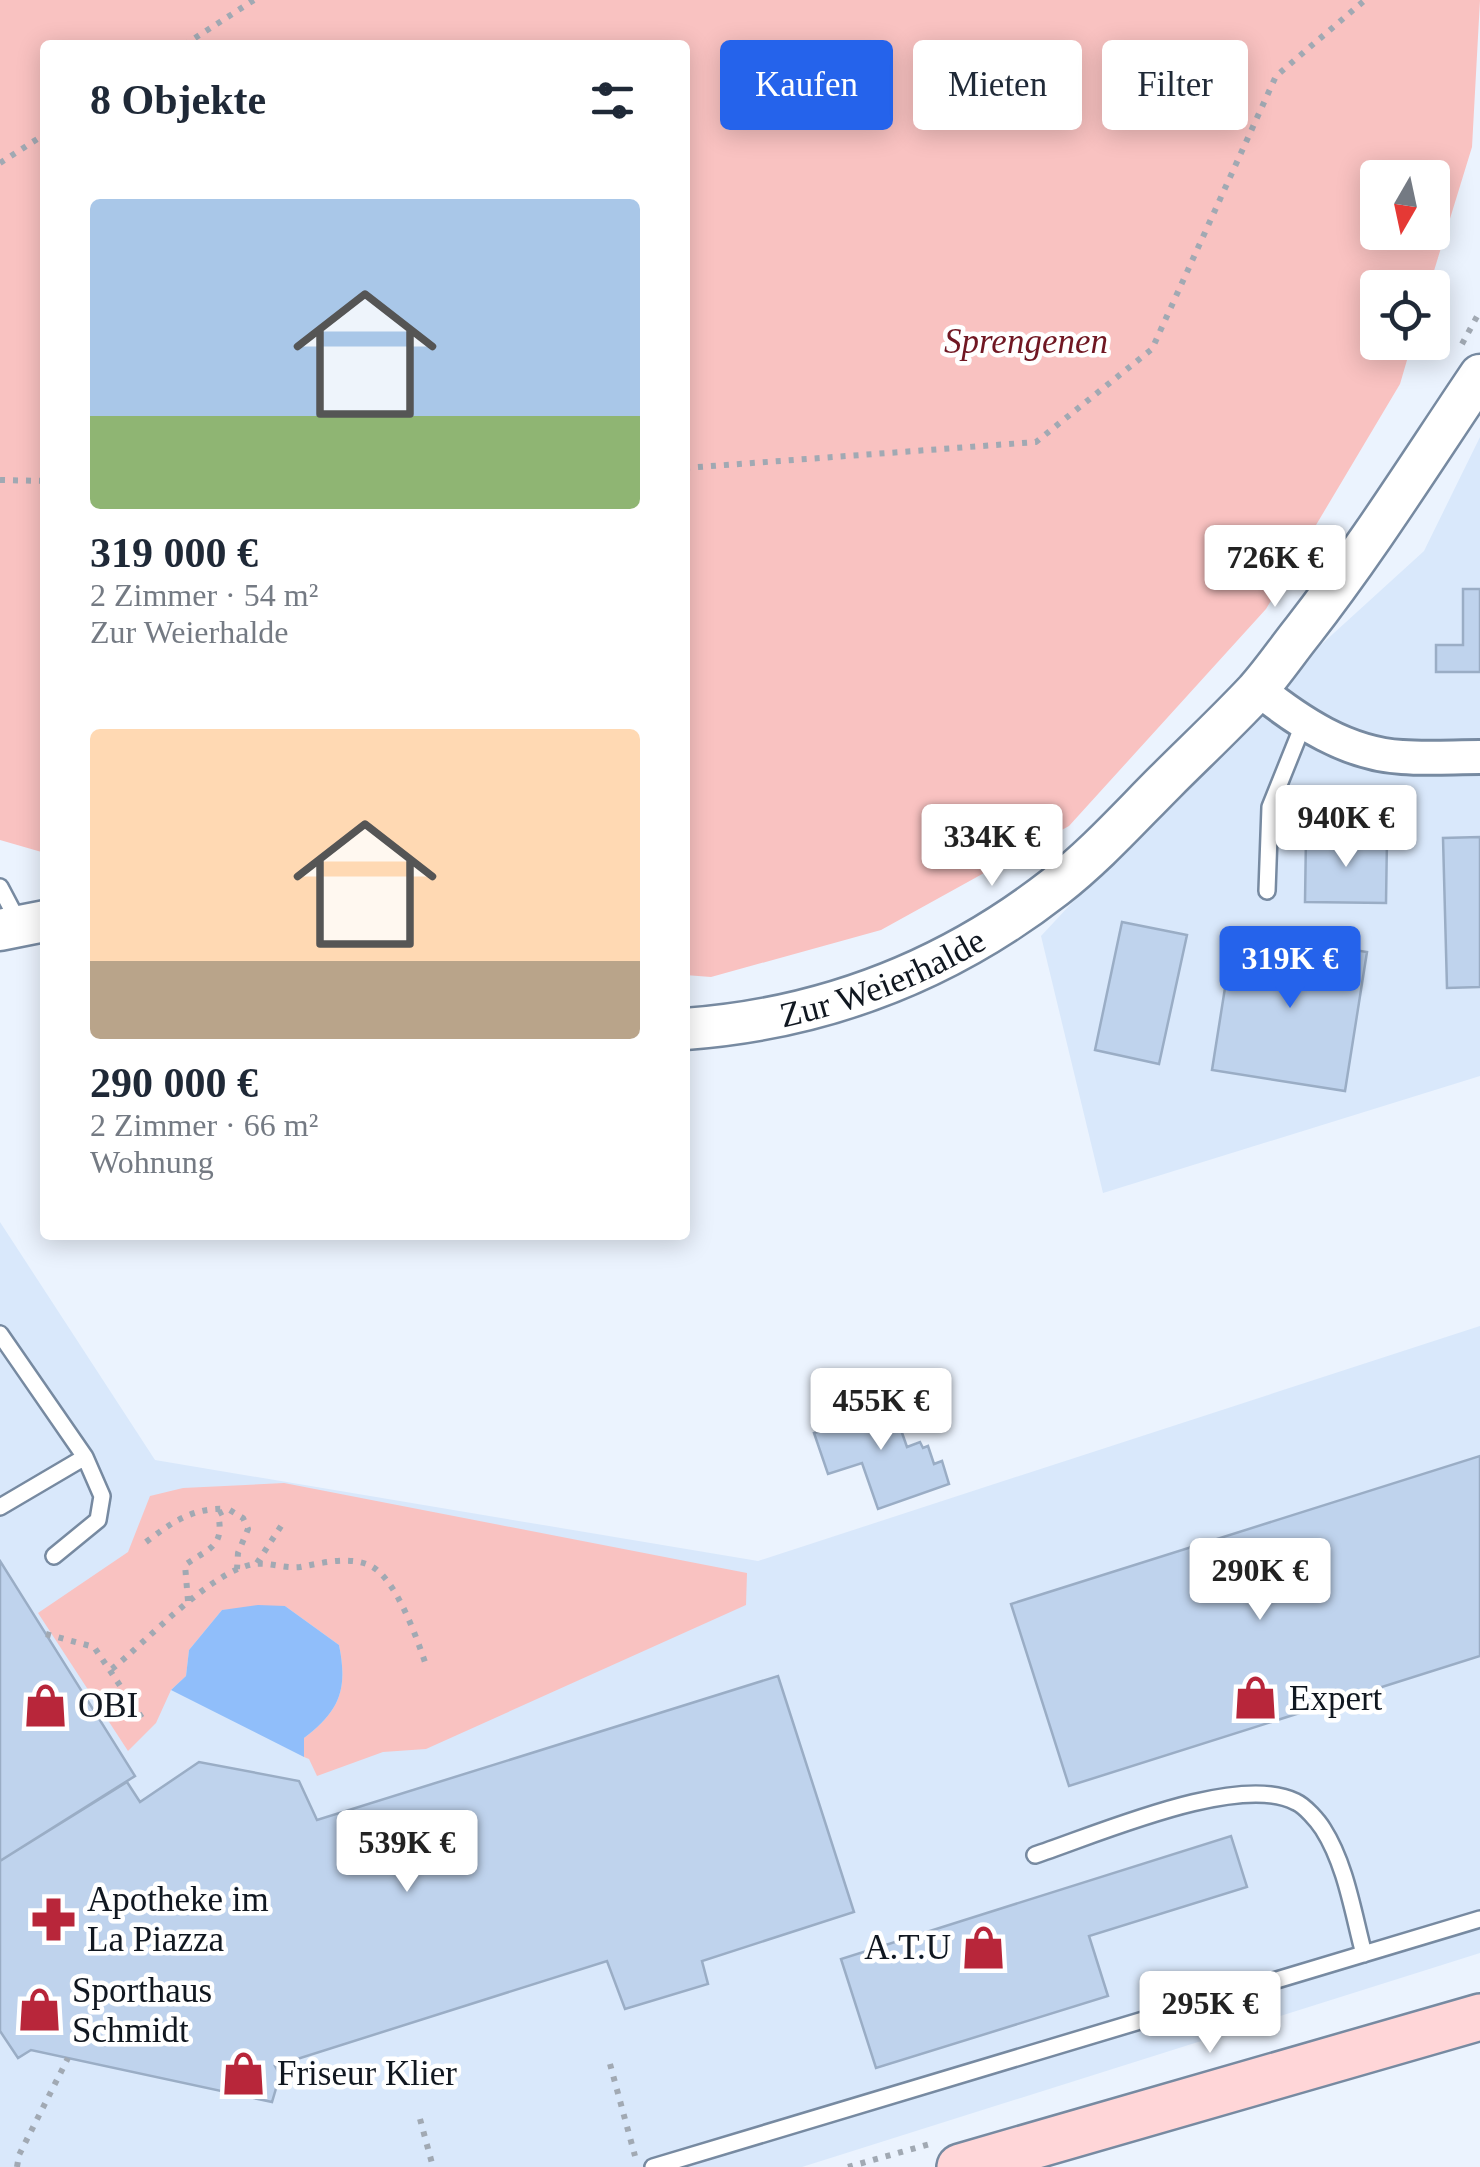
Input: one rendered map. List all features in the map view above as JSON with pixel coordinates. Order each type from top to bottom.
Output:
[{"type":"main road","points":[[960,2167],[1480,2017]]},
{"type":"street","name":"Zur Weierhalde","points":[[690,1028],[782,1017],[839,1003],[894,983],[997,929],[1056,886],[1101,847],[1258,688],[1346,575],[1480,374]]},
{"type":"street","points":[[1258,688],[1303,725],[1352,745],[1399,758],[1480,757]]},
{"type":"lane","points":[[1267,891],[1270,807],[1303,725]]},
{"type":"lane","points":[[0,887],[22,925]]},
{"type":"lane","points":[[0,1334],[85,1457],[102,1496],[98,1520],[54,1556]]},
{"type":"lane","points":[[0,1507],[85,1457]]},
{"type":"lane","points":[[1035,1855],[1198,1801],[1254,1792],[1297,1802],[1322,1828],[1338,1863],[1364,1954]]},
{"type":"lane","points":[[654,2167],[1480,1918]]},
{"type":"path","points":[[192,40],[254,0]]},
{"type":"path","points":[[690,468],[1036,442],[1152,349],[1276,76],[1366,0]]},
{"type":"path","points":[[0,163],[40,137]]},
{"type":"path","points":[[0,480],[40,482]]},
{"type":"path","points":[[188,1602],[185,1565],[218,1542],[222,1532],[218,1514],[228,1509]]},
{"type":"path","points":[[146,1542],[193,1512],[228,1509],[244,1518],[248,1529],[238,1553],[237,1569]]},
{"type":"path","points":[[256,1563],[283,1523]]},
{"type":"path","points":[[112,1670],[188,1602],[237,1569],[256,1563],[291,1568],[339,1561],[371,1566],[386,1581],[414,1630],[426,1665]]},
{"type":"path","points":[[46,1634],[94,1647],[146,1724]]},
{"type":"path","points":[[17,2167],[68,2058]]},
{"type":"path","points":[[610,2064],[638,2167]]},
{"type":"path","points":[[420,2119],[433,2167]]},
{"type":"shaded area","points":[[1480,437],[1480,1076],[1103,1193],[1041,936],[1266,695],[1424,551]]},
{"type":"shaded area","points":[[0,1222],[155,1460],[758,1561],[1480,1326],[1480,1953],[802,2167],[0,2167]]},
{"type":"green space","name":"Sprengenen","points":[[0,0],[1480,0],[1472,147],[1450,219],[1450,160],[1360,160],[1360,250],[1440,250],[1434,270],[1360,270],[1360,360],[1407,360],[1400,384],[1266,609],[1069,826],[881,930],[711,977],[690,975],[690,40],[40,40],[40,852],[0,840]]},
{"type":"green space","points":[[284,1483],[747,1573],[746,1605],[426,1749],[383,1752],[317,1776],[304,1757],[304,1738],[326,1718],[338,1698],[342,1674],[339,1645],[285,1606],[222,1610],[189,1650],[186,1676],[171,1690],[156,1723],[128,1751],[38,1613],[128,1552],[150,1496],[183,1488]]},
{"type":"water","points":[[285,1606],[339,1645],[342,1674],[338,1698],[326,1718],[304,1738],[304,1757],[171,1690],[186,1676],[189,1650],[222,1610]]},
{"type":"building","points":[[1463,589],[1480,589],[1480,672],[1436,672],[1436,645],[1463,645]]},
{"type":"building","points":[[1306,836],[1387,838],[1386,903],[1305,902]]},
{"type":"building","points":[[1480,837],[1480,987],[1447,988],[1443,838]]},
{"type":"building","points":[[1122,922],[1187,935],[1159,1064],[1095,1050]]},
{"type":"building","points":[[1234,931],[1367,952],[1345,1091],[1212,1070]]},
{"type":"building","points":[[887,1390],[907,1447],[920,1442],[923,1448],[928,1446],[934,1464],[942,1461],[949,1484],[878,1509],[862,1463],[828,1474],[814,1433],[862,1417],[856,1400]]},
{"type":"building","points":[[1480,1456],[1480,1656],[1069,1786],[1011,1604]]},
{"type":"building","name":"OBI","points":[[0,1561],[135,1776],[0,1861]]},
{"type":"building","points":[[778,1676],[854,1912],[702,1961],[708,1984],[625,2009],[607,1961],[275,2066],[280,2075],[272,2102],[31,2050],[18,2058],[0,2031],[0,1861],[127,1782],[140,1802],[199,1762],[299,1781],[317,1820]]},
{"type":"building","name":"A.T.U","points":[[1231,1836],[1247,1887],[1089,1936],[1108,1996],[876,2068],[841,1959]]},
{"type":"place","name":"Expert","points":[[1256,1698]]},
{"type":"place","name":"OBI","points":[[45,1705]]},
{"type":"place","name":"Apotheke im La Piazza","points":[[54,1919]]},
{"type":"place","name":"A.T.U","points":[[984,1947]]},
{"type":"place","name":"Sporthaus Schmidt","points":[[39,2010]]},
{"type":"place","name":"Friseur Klier","points":[[244,2073]]}]
